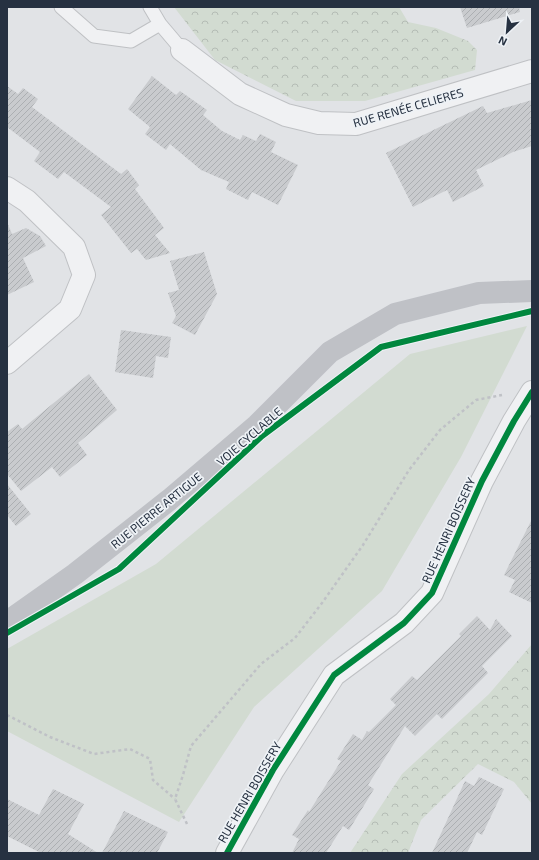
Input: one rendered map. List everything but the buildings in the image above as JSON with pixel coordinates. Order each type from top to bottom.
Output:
[{"type":"main road","name":"RUE PIERRE ARTIGUE","points":[[7,622],[75,574],[169,500],[257,425],[330,352],[395,314],[479,293],[532,291]]},
{"type":"street","name":"RUE RENÉE CELIERES","points":[[182,50],[240,94],[286,115],[319,123],[356,124],[532,71]]},
{"type":"street","points":[[7,188],[27,201],[74,247],[84,275],[70,309],[7,363]]},
{"type":"street","name":"RUE HENRI BOISSERY","points":[[227,853],[273,770],[334,675],[404,622],[432,594],[482,481],[514,421],[532,392]]},
{"type":"lane","points":[[61,7],[94,36],[131,41],[160,24]]},
{"type":"lane","points":[[150,7],[160,24],[182,50]]},
{"type":"path","points":[[175,799],[191,746],[261,664],[295,638],[300,632],[363,545],[409,470],[440,430],[476,400],[504,395]]},
{"type":"path","points":[[7,715],[50,737],[94,754],[130,749],[150,759],[153,780],[175,799],[187,824]]},
{"type":"green space","points":[[174,7],[399,7],[408,22],[436,28],[468,41],[477,50],[475,70],[365,101],[296,101],[215,60]]},
{"type":"green space","points":[[527,326],[461,457],[382,591],[254,707],[179,822],[7,731],[7,649],[156,564],[410,354]]},
{"type":"green space","points":[[532,644],[532,804],[514,782],[478,764],[421,820],[408,853],[350,853],[402,774],[489,694]]},
{"type":"cycle path","name":"VOIE CYCLABLE","points":[[7,633],[119,569],[262,436],[381,347],[532,311]]},
{"type":"cycle path","points":[[227,853],[273,770],[334,675],[404,623],[432,593],[482,481],[514,421],[532,392]]}]
